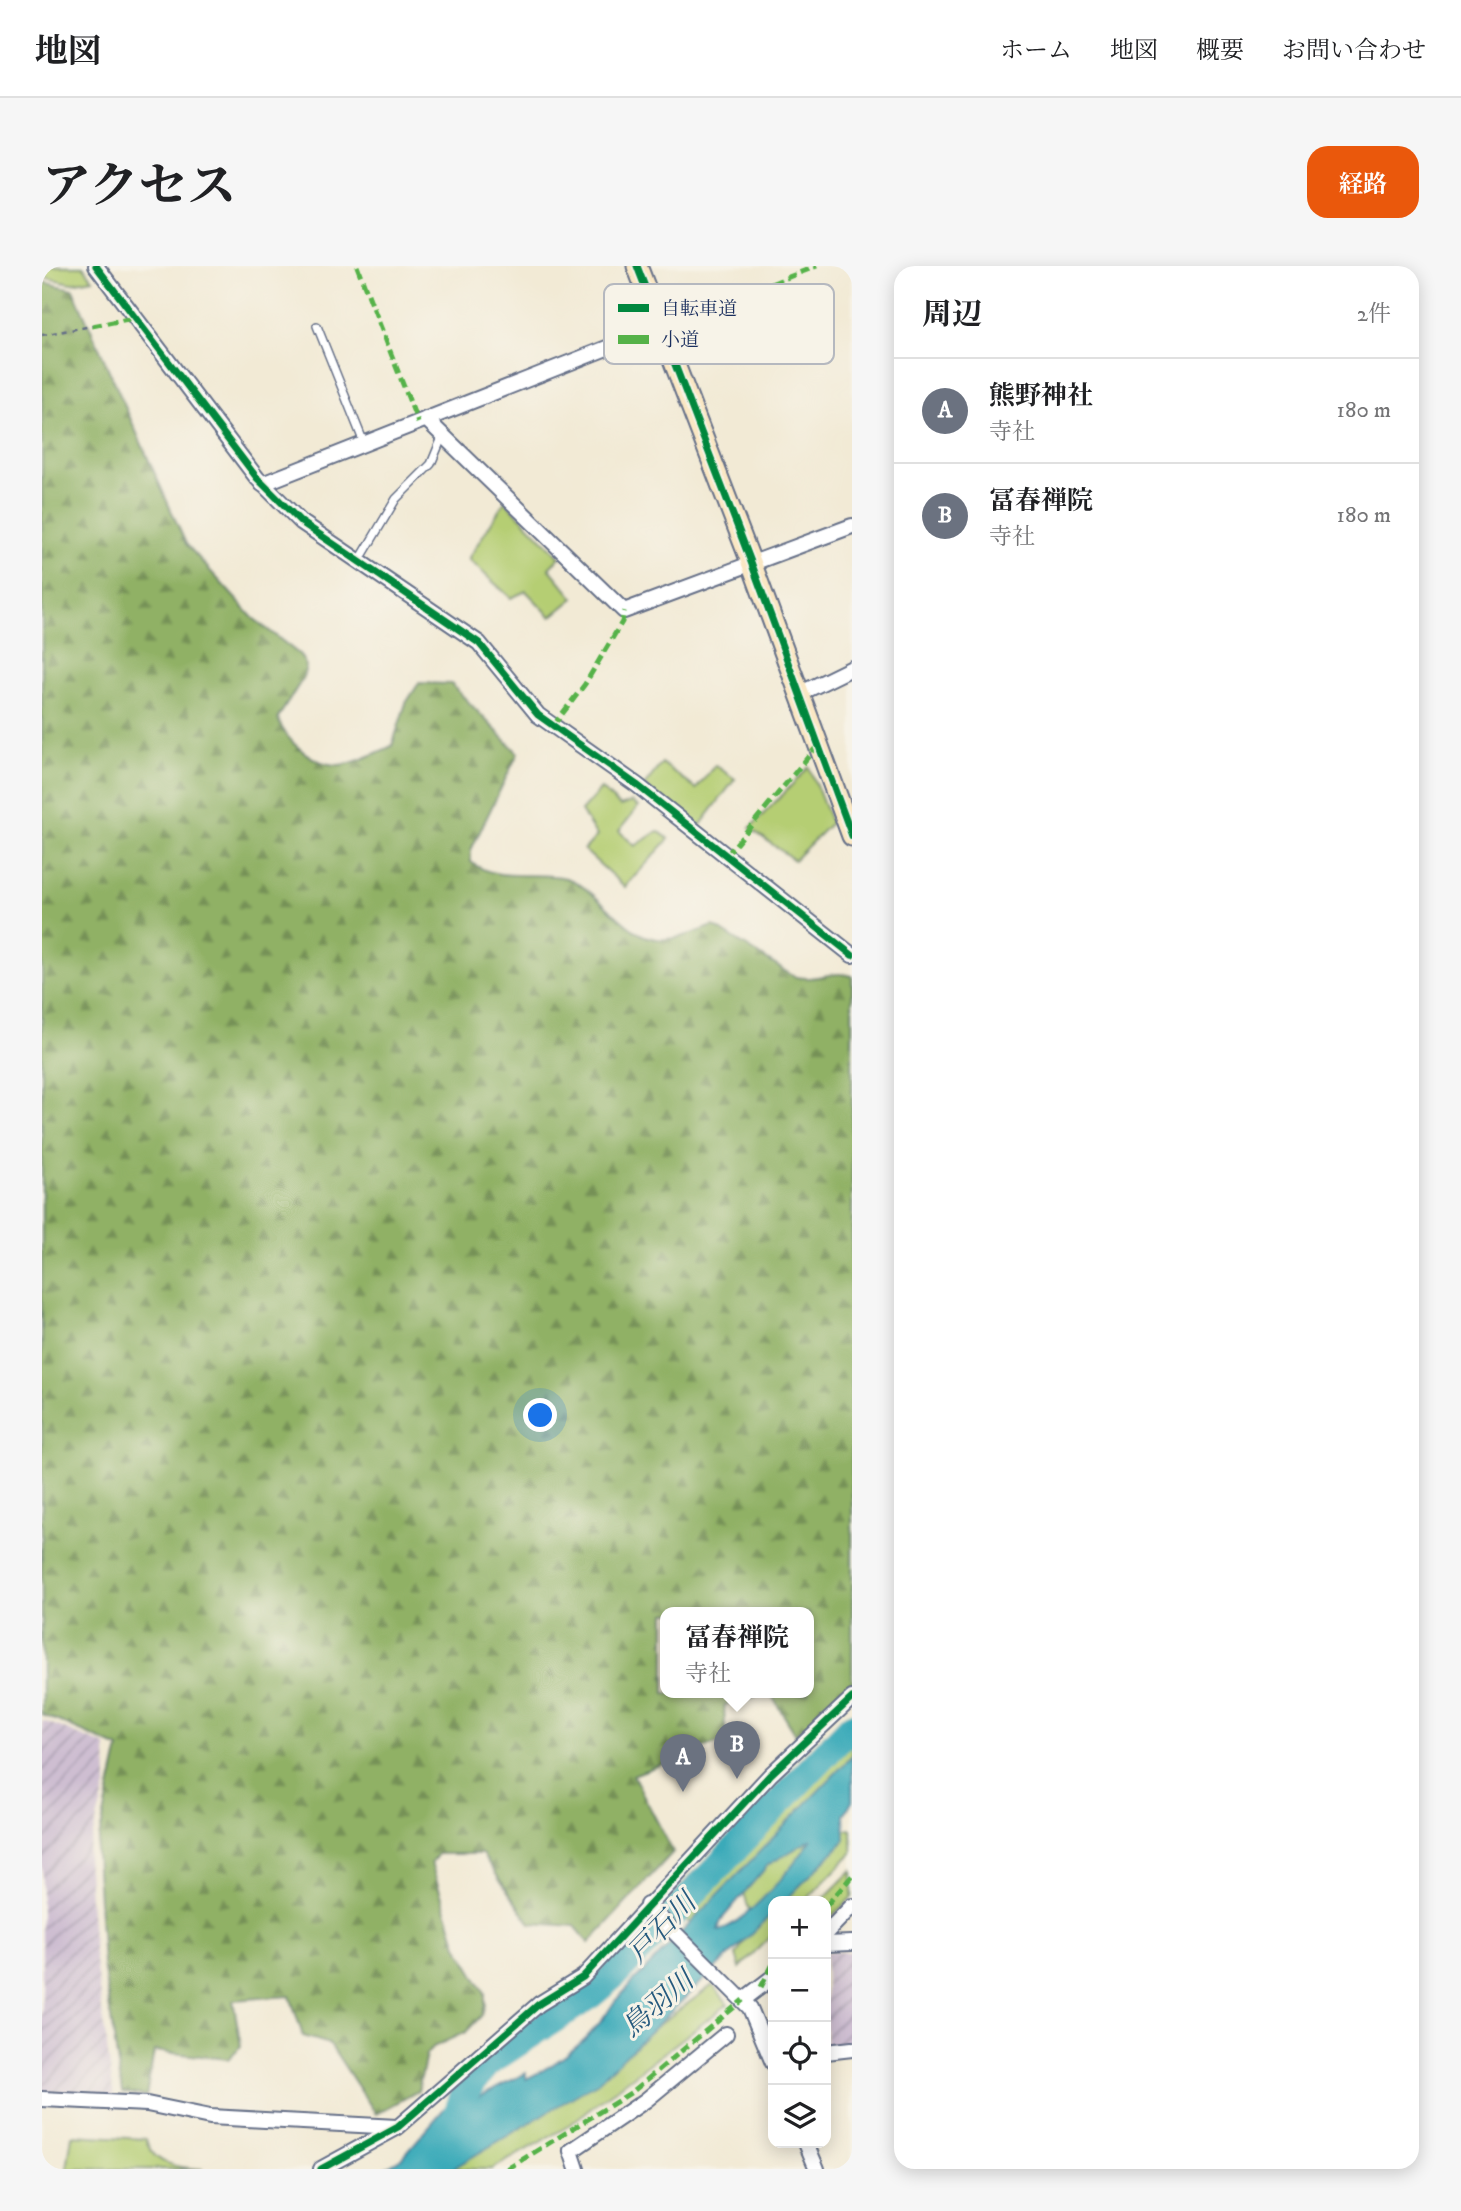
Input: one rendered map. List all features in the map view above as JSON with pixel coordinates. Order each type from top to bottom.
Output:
[{"type":"street","points":[[98,266],[262,484],[301,522],[358,564],[479,643],[538,715],[637,785],[852,955]]},
{"type":"street","points":[[636,266],[643,284]]},
{"type":"street","points":[[262,484],[604,349]]},
{"type":"street","points":[[674,364],[852,836]]},
{"type":"street","points":[[426,419],[624,611],[852,526]]},
{"type":"street","points":[[799,694],[852,668]]},
{"type":"street","points":[[321,2169],[398,2127],[539,2004],[583,1977],[651,1908],[770,1775],[852,1698]]},
{"type":"street","points":[[831,1928],[852,1906]]},
{"type":"street","points":[[651,1908],[750,2008],[768,2049]]},
{"type":"street","points":[[831,1944],[852,1943]]},
{"type":"street","points":[[739,1997],[768,1980]]},
{"type":"street","points":[[577,2169],[571,2151],[646,2100],[726,2034]]},
{"type":"street","points":[[831,2051],[852,2049]]},
{"type":"street","points":[[42,2099],[148,2104],[210,2117],[398,2127]]},
{"type":"street","points":[[808,2148],[817,2169]]},
{"type":"lane","points":[[317,326],[364,444]]},
{"type":"lane","points":[[358,564],[396,499],[431,464],[443,435]]},
{"type":"path","points":[[42,335],[92,326]]},
{"type":"shaded area","points":[[42,1720],[106,1746],[107,1783],[87,1856],[94,1953],[114,2097],[42,2093]]},
{"type":"shaded area","points":[[831,1952],[852,1952],[852,2044],[831,2045]]},
{"type":"green space","points":[[42,266],[83,266],[93,279],[71,283],[42,277]]},
{"type":"green space","points":[[42,282],[73,289],[186,544],[253,618],[300,655],[306,666],[303,678],[278,718],[288,737],[304,753],[314,759],[336,765],[363,759],[392,746],[406,703],[419,683],[451,684],[518,753],[471,850],[471,862],[493,873],[566,878],[585,888],[626,924],[645,936],[671,939],[714,926],[793,976],[852,976],[852,1683],[796,1735],[773,1698],[814,1698],[814,1607],[660,1607],[660,1698],[749,1698],[724,1705],[726,1740],[633,1775],[673,1852],[589,1943],[575,1926],[530,1923],[482,1854],[438,1854],[431,1863],[457,1945],[485,1993],[485,2004],[482,2015],[466,2032],[433,2047],[426,2055],[418,2091],[376,2114],[330,2044],[303,2036],[290,1996],[233,2000],[241,2046],[228,2059],[154,2051],[146,2096],[122,2092],[103,1964],[96,1852],[119,1748],[42,1714]]},
{"type":"green space","points":[[505,501],[560,557],[549,568],[574,598],[551,617],[526,591],[511,598],[468,559]]},
{"type":"green space","points":[[662,763],[696,789],[715,765],[735,779],[699,827],[644,786]]},
{"type":"green space","points":[[809,767],[831,823],[794,860],[750,828]]},
{"type":"green space","points":[[601,789],[620,806],[632,802],[638,807],[619,831],[635,846],[658,831],[669,839],[625,887],[584,850],[597,836],[581,811]]},
{"type":"green space","points":[[852,1717],[852,1766],[691,1924],[666,1901]]},
{"type":"green space","points":[[852,1829],[852,1853],[810,1896],[768,1896],[768,1939],[740,1968],[736,1955],[753,1927],[743,1888],[779,1851],[814,1835]]},
{"type":"green space","points":[[852,1870],[852,1897],[831,1917],[831,1896],[826,1896]]},
{"type":"green space","points":[[713,1985],[728,2004],[565,2128],[492,2169],[451,2169],[549,2105]]},
{"type":"green space","points":[[72,2135],[146,2139],[149,2148],[160,2160],[184,2168],[203,2169],[67,2169]]},
{"type":"water","name":"鳥羽川","points":[[852,1756],[852,1801],[844,1815],[845,1840],[790,1896],[768,1896],[768,1918],[598,2082],[452,2169],[383,2169],[402,2158],[449,2103],[469,2101],[526,2073],[526,2079],[540,2072],[577,2046],[615,2001]],"holes":[[[812,1839],[782,1877],[742,1917],[718,1930],[721,1920],[768,1865]]]},
{"type":"waterway","name":"戸石川","points":[[449,2139],[465,2091],[490,2061],[588,1997],[619,1971],[852,1726]]},
{"type":"marked path","points":[[357,266],[418,423]]},
{"type":"marked path","points":[[771,284],[817,266]]},
{"type":"marked path","points":[[92,326],[134,318]]},
{"type":"marked path","points":[[553,726],[585,684],[622,622],[624,611]]},
{"type":"marked path","points":[[726,856],[818,745]]},
{"type":"marked path","points":[[831,1900],[852,1876]]},
{"type":"marked path","points":[[761,1987],[768,1974]]},
{"type":"marked path","points":[[507,2169],[632,2092],[743,2000]]},
{"type":"cycle path","points":[[96,266],[257,478],[301,522],[479,643],[538,715],[637,785],[852,955]]},
{"type":"cycle path","points":[[637,266],[644,284]]},
{"type":"cycle path","points":[[675,364],[852,836]]},
{"type":"cycle path","points":[[321,2169],[398,2127],[539,2004],[583,1977],[770,1775],[852,1698]]},
{"type":"place","name":"冨春禅院","points":[[737,1779]]},
{"type":"place","name":"熊野神社","points":[[683,1792]]}]
